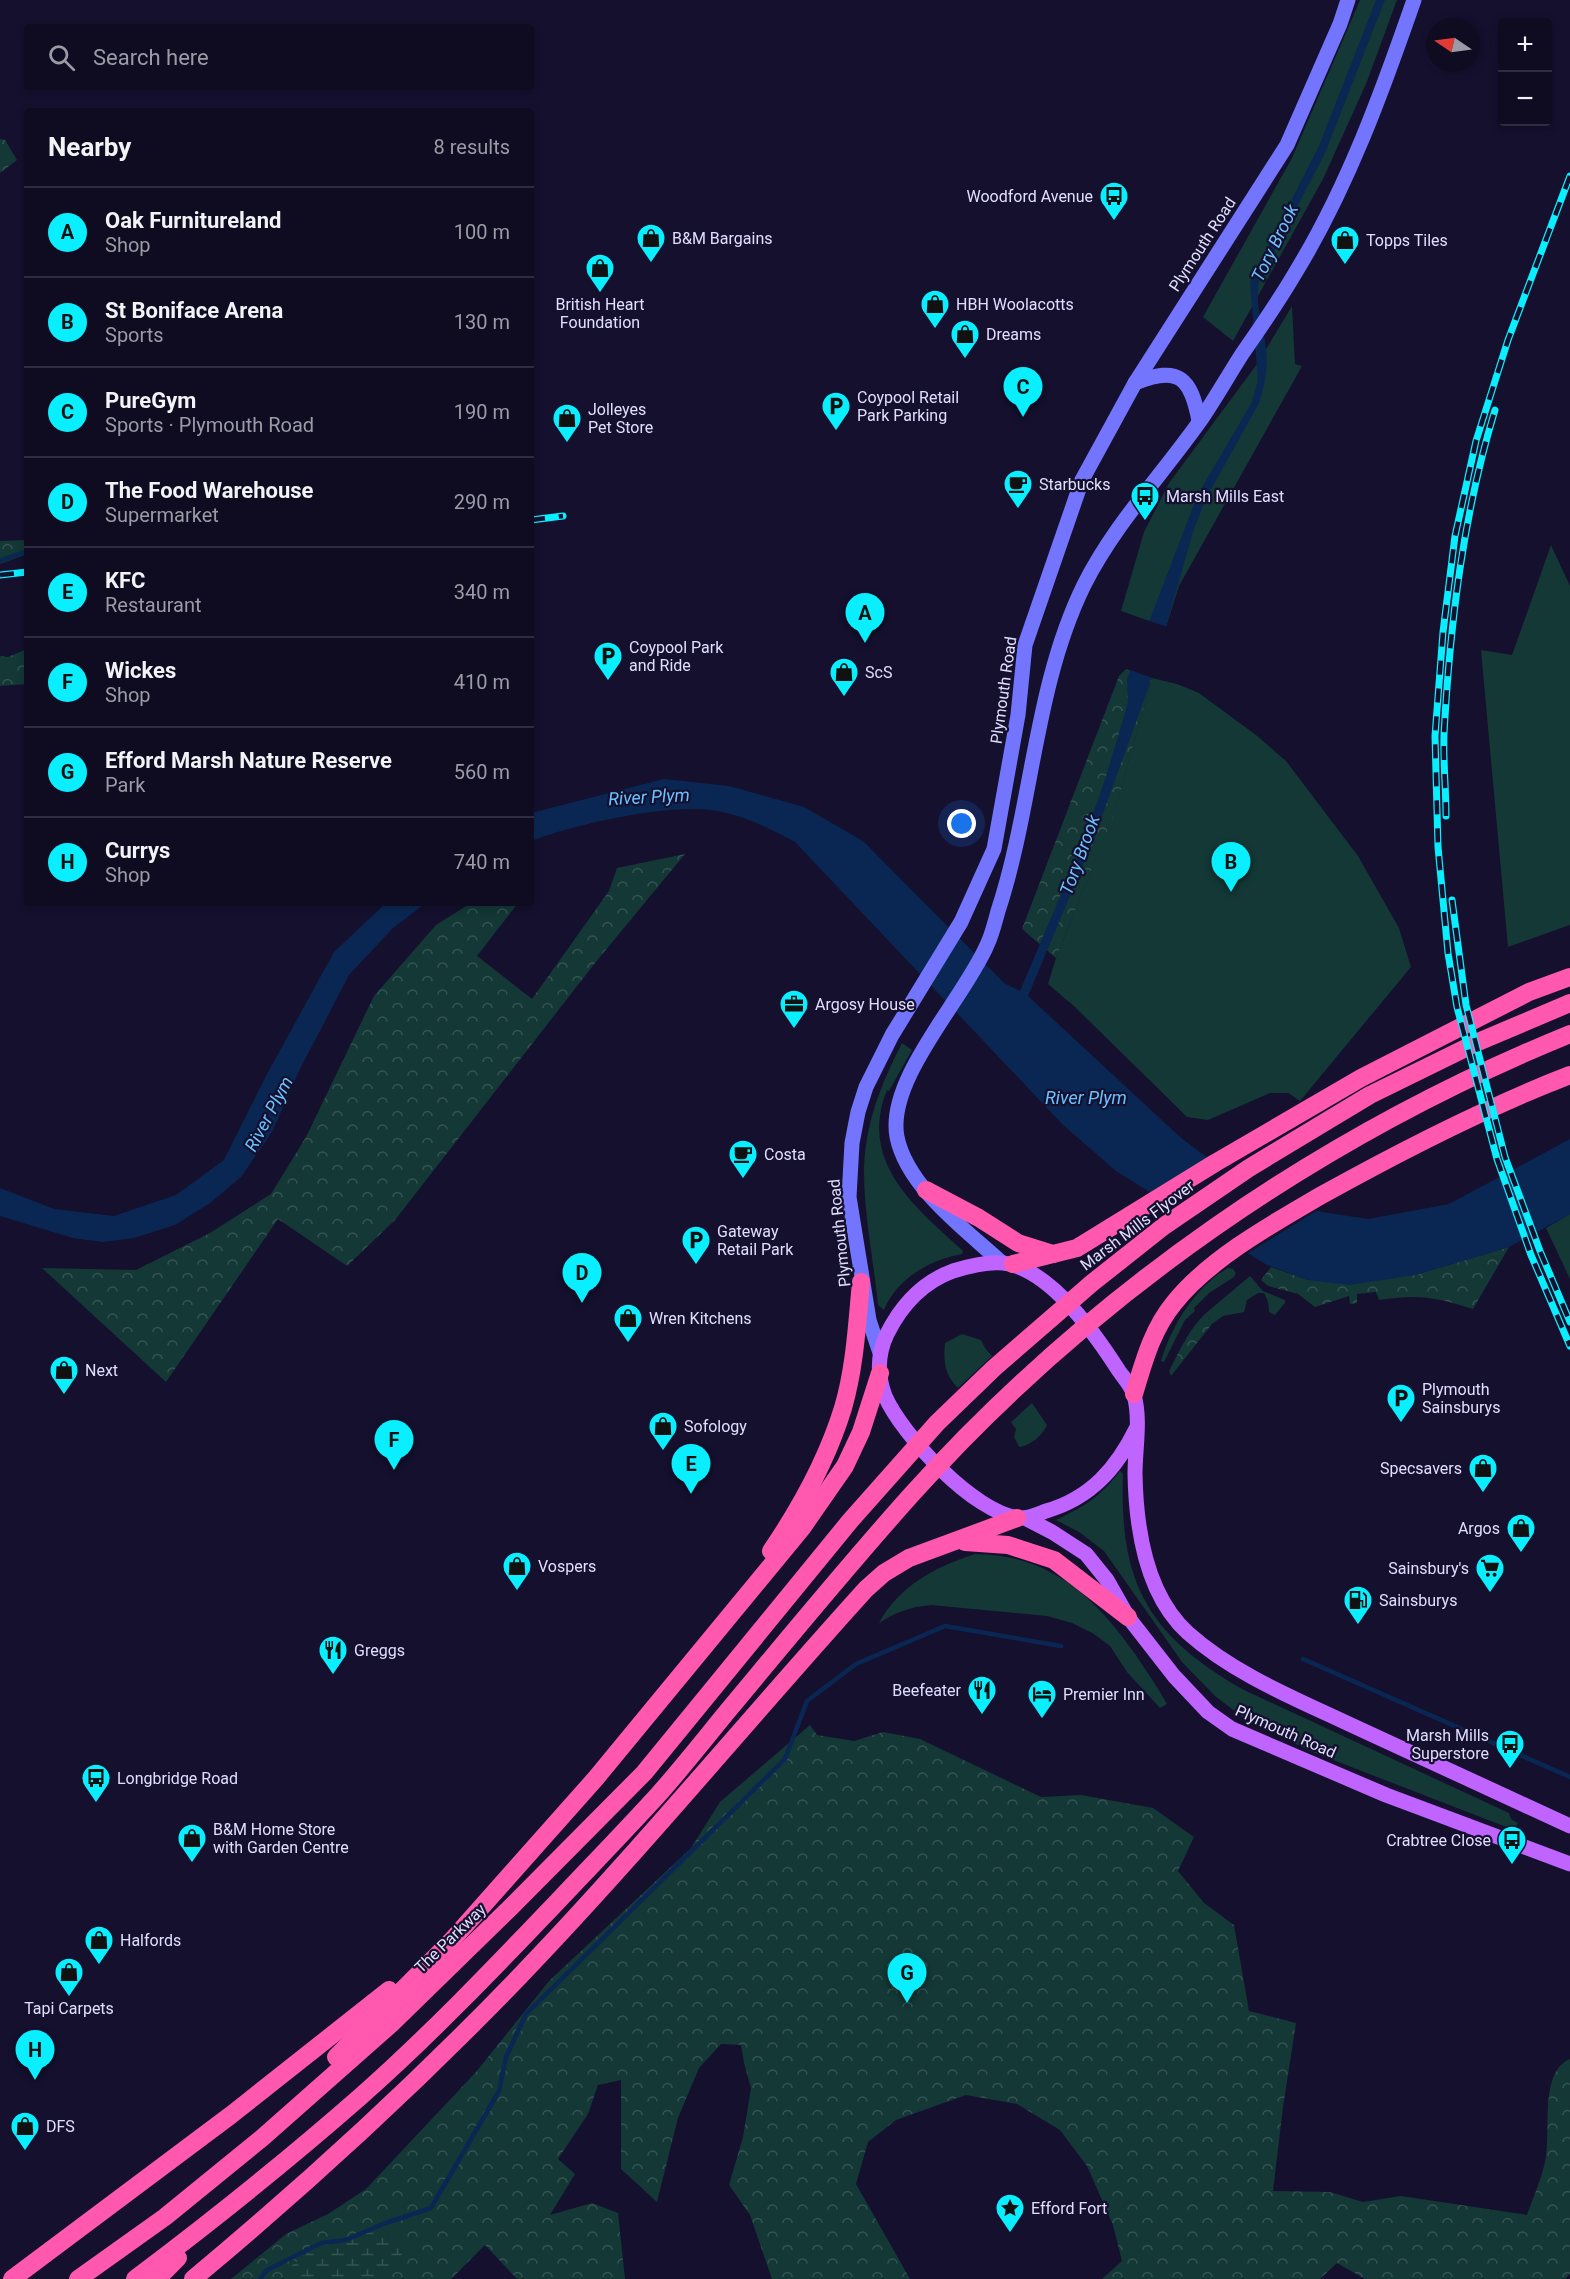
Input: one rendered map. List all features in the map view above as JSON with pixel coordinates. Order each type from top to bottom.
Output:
[{"type":"highway","points":[[1007,1263],[1077,1248],[1215,1163],[1361,1078],[1530,992],[1570,977]]},
{"type":"highway","name":"Marsh Mills Flyover","points":[[803,1578],[864,1505],[953,1407],[994,1368],[1083,1291],[1164,1226],[1249,1168],[1370,1095],[1478,1042],[1570,1003]]},
{"type":"highway","points":[[135,2279],[224,2213],[363,2095],[464,1998],[660,1793],[823,1596],[913,1493],[1012,1391],[1126,1293],[1183,1248],[1258,1197],[1350,1140],[1449,1089],[1570,1034]]},
{"type":"highway","points":[[1134,1394],[1157,1328],[1174,1302],[1198,1278],[1249,1239],[1355,1177],[1455,1125],[1528,1091],[1570,1075]]},
{"type":"highway","points":[[926,1190],[979,1218],[1018,1243],[1054,1254]]},
{"type":"highway","points":[[712,1636],[796,1514],[831,1444],[843,1408],[852,1366],[861,1281]]},
{"type":"highway","points":[[73,2279],[109,2246],[209,2167],[320,2073],[453,1939],[596,1778],[802,1528],[845,1466],[861,1432],[880,1373]]},
{"type":"highway","points":[[193,2279],[328,2162],[436,2061],[521,1975],[637,1849],[866,1589],[884,1573],[909,1558],[1021,1518]]},
{"type":"highway","points":[[957,1541],[1008,1545],[1054,1560],[1128,1617]]},
{"type":"highway","name":"The Parkway","points":[[78,2279],[165,2217],[262,2138],[399,2015],[644,1773],[803,1578]]},
{"type":"highway","points":[[12,2279],[231,2115],[453,1939]]},
{"type":"highway","points":[[158,2279],[224,2213]]},
{"type":"main road","name":"Plymouth Road","points":[[1348,0],[1340,24],[1287,145],[1135,383],[1082,480],[1024,645],[1022,684],[1016,726],[994,849],[956,932],[876,1064],[858,1112],[852,1143],[849,1188],[861,1281],[879,1353],[880,1373],[885,1394],[903,1428],[958,1485],[994,1510],[1021,1518],[1052,1532],[1086,1554],[1107,1580],[1128,1617],[1180,1683],[1208,1712],[1232,1729],[1386,1794],[1570,1864]]},
{"type":"main road","points":[[1134,1394],[1094,1333],[1055,1291],[1036,1276],[1007,1263],[948,1214],[926,1190],[902,1152],[897,1136],[898,1103],[913,1066],[951,1010],[987,946],[1017,847],[1042,711],[1064,636],[1082,589],[1096,562],[1140,498],[1199,421],[1298,269],[1333,202],[1369,122],[1414,0]]},
{"type":"main road","points":[[1135,383],[1156,374],[1169,375],[1185,381],[1194,396],[1199,421]]},
{"type":"main road","points":[[879,1353],[907,1303],[926,1284],[944,1274],[964,1268],[1007,1263]]},
{"type":"main road","name":"Plymouth Road","points":[[1134,1394],[1137,1427],[1136,1486],[1139,1521],[1148,1564],[1159,1594],[1185,1631],[1225,1662],[1280,1691],[1570,1826]]},
{"type":"main road","points":[[1021,1518],[1059,1508],[1090,1491],[1126,1449],[1137,1427]]},
{"type":"green space","points":[[1360,0],[1397,0],[1366,84],[1323,179],[1233,341],[1203,317],[1292,158]]},
{"type":"green space","points":[[0,139],[5,140],[17,160],[0,173]]},
{"type":"green space","points":[[1292,306],[1295,364],[1302,366],[1179,586],[1166,627],[1121,611],[1144,532],[1169,483],[1257,364]]},
{"type":"green space","points":[[24,540],[24,555],[0,564],[0,541]]},
{"type":"green space","points":[[1551,545],[1570,586],[1570,925],[1508,947],[1481,650],[1512,655]]},
{"type":"green space","points":[[24,650],[24,684],[0,686],[0,656],[8,657]]},
{"type":"green space","points":[[1126,669],[1152,678],[1113,817],[1056,958],[1022,929],[1119,676]]},
{"type":"green space","points":[[1152,678],[1177,684],[1199,693],[1256,735],[1286,761],[1358,856],[1399,928],[1411,967],[1300,1101],[1288,1093],[1270,1093],[1208,1120],[1187,1117],[1075,1007],[1048,984],[1056,958],[1113,816]]},
{"type":"green space","points":[[685,854],[595,963],[395,1220],[347,1266],[278,1219],[166,1382],[42,1268],[136,1270],[210,1233],[271,1194],[306,1137],[374,996],[436,925],[466,906],[516,906],[477,956],[532,999],[609,891],[617,868]]},
{"type":"green space","points":[[902,1043],[912,1050],[889,1091],[887,1090],[880,1116],[880,1139],[886,1161],[896,1181],[910,1200],[963,1251],[962,1254],[938,1261],[916,1272],[897,1289],[884,1310],[878,1305],[867,1222],[864,1189],[865,1156],[875,1106]]},
{"type":"green space","points":[[1570,1214],[1570,1279],[1546,1228]]},
{"type":"green space","points":[[1509,1247],[1473,1309],[1427,1298],[1405,1297],[1379,1300],[1376,1292],[1357,1294],[1357,1303],[1350,1304],[1349,1296],[1315,1307],[1298,1294],[1268,1286],[1261,1280],[1271,1267],[1308,1280],[1415,1275]]},
{"type":"green space","points":[[1228,1268],[1233,1269],[1236,1273],[1234,1277],[1209,1293],[1194,1308],[1195,1311],[1185,1320],[1164,1362],[1161,1361],[1171,1334],[1186,1308],[1205,1285]]},
{"type":"green space","points":[[1250,1276],[1263,1291],[1285,1300],[1285,1303],[1275,1315],[1269,1312],[1264,1293],[1258,1293],[1247,1300],[1244,1312],[1223,1316],[1212,1324],[1206,1313]]},
{"type":"green space","points":[[1206,1313],[1212,1324],[1171,1376],[1169,1371],[1181,1348]]},
{"type":"green space","points":[[962,1334],[981,1340],[992,1356],[958,1388],[948,1373],[944,1350],[945,1343]]},
{"type":"green space","points":[[1032,1403],[1047,1425],[1036,1439],[1019,1447],[1014,1437],[1016,1429],[1011,1422]]},
{"type":"green space","points":[[1120,1471],[1123,1474],[1123,1513],[1127,1547],[1134,1576],[1146,1603],[1163,1627],[1184,1649],[1211,1670],[1244,1690],[1509,1813],[1511,1819],[1518,1823],[1514,1830],[1310,1751],[1245,1719],[1215,1696],[1182,1662],[1104,1551],[1079,1532],[1056,1520],[1091,1500],[1106,1488]]},
{"type":"green space","points":[[975,1554],[1002,1556],[1026,1562],[1048,1571],[1086,1597],[1103,1614],[1135,1654],[1167,1704],[1160,1708],[1127,1672],[1110,1646],[1094,1634],[1072,1623],[1047,1616],[931,1605],[903,1611],[879,1623],[887,1610],[908,1588],[932,1572]]},
{"type":"green space","points":[[810,1725],[817,1735],[854,1741],[883,1732],[920,1739],[1041,1797],[1081,1795],[1153,1808],[1194,1837],[1178,1871],[1204,1903],[1234,1925],[1249,2011],[1296,2023],[1273,2191],[1330,2192],[1363,2202],[1401,2196],[1527,2215],[1545,2162],[1550,2090],[1560,2066],[1570,2059],[1570,2274],[1565,2279],[1365,2279],[1337,2263],[1320,2279],[1102,2279],[1122,2261],[1113,2225],[1087,2166],[1060,2130],[1017,2104],[966,2095],[896,2120],[868,2142],[856,2184],[910,2279],[772,2279],[750,2215],[729,2185],[743,2137],[751,2088],[741,2045],[721,2044],[699,2068],[678,2118],[657,2202],[621,2169],[621,2080],[598,2085],[588,2114],[558,2159],[575,2174],[550,2215],[592,2203],[618,2213],[625,2279],[517,2279],[485,2245],[451,2279],[231,2279],[286,2234],[328,2214],[366,2189],[476,2072],[549,1981],[691,1848],[720,1802]]},
{"type":"green space","points":[[383,2224],[406,2250],[397,2260],[390,2279],[282,2279],[291,2266],[321,2243],[346,2240]]},
{"type":"water","name":"River Plym","points":[[1376,0],[1385,0],[1325,153],[1260,278],[1258,304],[1267,363],[1258,405],[1205,500],[1193,532],[1149,686],[1093,841],[1028,996],[1180,1137],[1243,1185],[1322,1212],[1368,1219],[1449,1204],[1570,1139],[1570,1214],[1509,1247],[1415,1275],[1349,1285],[1308,1280],[1267,1265],[1116,1171],[1063,1125],[795,842],[738,816],[699,809],[624,816],[534,840],[534,812],[664,779],[729,786],[804,807],[863,841],[1004,983],[1020,991],[1081,847],[1105,780],[1128,703],[1127,679],[1198,494],[1251,404],[1258,381],[1250,282],[1319,146]]},
{"type":"water","name":"River Plym","points":[[383,906],[422,906],[393,928],[349,975],[300,1069],[272,1132],[241,1177],[210,1203],[175,1225],[134,1238],[103,1242],[73,1238],[0,1216],[0,1188],[54,1209],[114,1216],[176,1195],[224,1160],[266,1076],[334,952]]},
{"type":"pier","points":[[1146,620],[1168,627],[1152,678],[1128,669]]},
{"type":"pier","points":[[1216,1160],[1245,1182],[1321,1208],[1245,1255],[1153,1198]]},
{"type":"waterway","points":[[0,561],[24,552]]},
{"type":"waterway","points":[[260,2279],[267,2270],[321,2243],[346,2240],[383,2224],[431,2208],[499,2091],[506,2057],[526,2014],[785,1759],[807,1701],[856,1664],[945,1626],[1061,1646]]},
{"type":"waterway","points":[[1303,1659],[1570,1777]]},
{"type":"railway","points":[[1570,176],[1508,340],[1476,441],[1455,536],[1443,632],[1435,736],[1438,847],[1448,953],[1457,1007],[1497,1159],[1531,1255],[1570,1346]]},
{"type":"railway","points":[[1446,816],[1444,734],[1454,611],[1474,489],[1495,410]]},
{"type":"railway","points":[[534,520],[563,516]]},
{"type":"railway","points":[[0,575],[24,572]]},
{"type":"railway","points":[[1452,900],[1466,1005],[1505,1157],[1540,1251],[1570,1322]]},
{"type":"place","name":"Woodford Avenue","points":[[1114,222]]},
{"type":"place","name":"B&M Bargains","points":[[651,264]]},
{"type":"place","name":"Topps Tiles","points":[[1345,266]]},
{"type":"place","name":"British Heart Foundation","points":[[600,294]]},
{"type":"place","name":"HBH Woolacotts","points":[[935,330]]},
{"type":"place","name":"Dreams","points":[[965,360]]},
{"type":"place","name":"PureGym","points":[[1023,417]]},
{"type":"place","name":"Coypool Retail Park Parking","points":[[836,432]]},
{"type":"place","name":"Jolleyes Pet Store","points":[[567,444]]},
{"type":"place","name":"Starbucks","points":[[1018,510]]},
{"type":"place","name":"Marsh Mills East","points":[[1145,522]]},
{"type":"place","name":"Oak Furnitureland","points":[[865,643]]},
{"type":"place","name":"Coypool Park and Ride","points":[[608,682]]},
{"type":"place","name":"ScS","points":[[844,698]]},
{"type":"place","name":"St Boniface Arena","points":[[1231,892]]},
{"type":"place","name":"Argosy House","points":[[794,1030]]},
{"type":"place","name":"Costa","points":[[743,1180]]},
{"type":"place","name":"Gateway Retail Park","points":[[696,1266]]},
{"type":"place","name":"The Food Warehouse","points":[[582,1303]]},
{"type":"place","name":"Wren Kitchens","points":[[628,1344]]},
{"type":"place","name":"Next","points":[[64,1396]]},
{"type":"place","name":"Plymouth Sainsburys","points":[[1401,1424]]},
{"type":"place","name":"Sofology","points":[[663,1452]]},
{"type":"place","name":"Wickes","points":[[394,1470]]},
{"type":"place","name":"KFC","points":[[691,1494]]},
{"type":"place","name":"Specsavers","points":[[1483,1494]]},
{"type":"place","name":"Argos","points":[[1521,1554]]},
{"type":"place","name":"Vospers","points":[[517,1592]]},
{"type":"place","name":"Sainsbury's","points":[[1490,1594]]},
{"type":"place","name":"Sainsburys","points":[[1358,1626]]},
{"type":"place","name":"Greggs","points":[[333,1676]]},
{"type":"place","name":"Beefeater","points":[[982,1716]]},
{"type":"place","name":"Premier Inn","points":[[1042,1720]]},
{"type":"place","name":"Marsh Mills Superstore","points":[[1510,1770]]},
{"type":"place","name":"Longbridge Road","points":[[96,1804]]},
{"type":"place","name":"B&M Home Store with Garden Centre","points":[[192,1864]]},
{"type":"place","name":"Crabtree Close","points":[[1512,1866]]},
{"type":"place","name":"Halfords","points":[[99,1966]]},
{"type":"place","name":"Tapi Carpets","points":[[69,1998]]},
{"type":"place","name":"Efford Marsh Nature Reserve","points":[[907,2003]]},
{"type":"place","name":"Currys","points":[[35,2080]]},
{"type":"place","name":"DFS","points":[[25,2152]]},
{"type":"place","name":"Efford Fort","points":[[1010,2234]]},
{"type":"water label","name":"Tory Brook","points":[[1275,243]]},
{"type":"water label","name":"Tory Brook","points":[[1080,855]]}]
